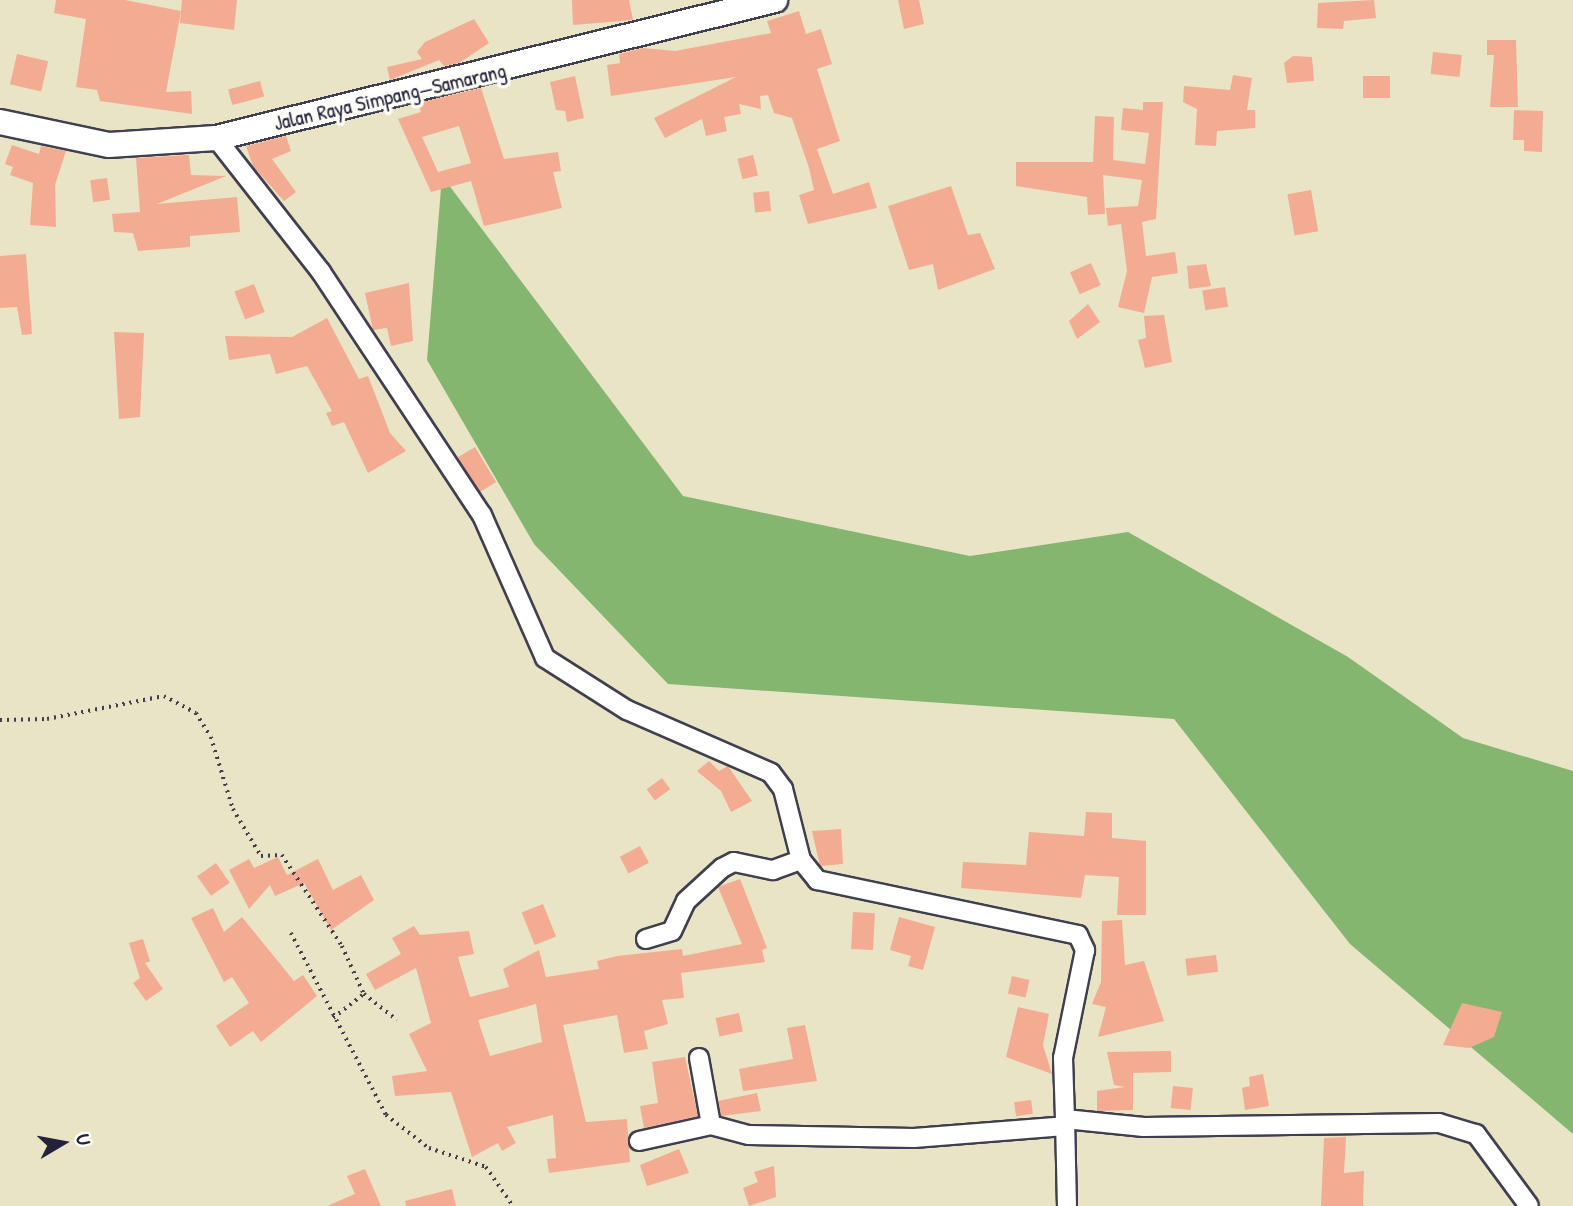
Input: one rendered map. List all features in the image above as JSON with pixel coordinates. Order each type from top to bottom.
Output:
[{"type":"main road","name":"Jalan Raya Simpang—Samarang","points":[[0,122],[109,145],[216,138],[767,1]]},
{"type":"street","points":[[216,138],[321,272],[482,515],[545,658],[627,709],[771,773],[783,789],[801,860],[829,886],[1078,934],[1085,950],[1063,1058],[1068,1206]]},
{"type":"street","points":[[646,939],[672,931],[686,901],[722,868],[734,862],[773,870],[801,860]]},
{"type":"street","points":[[699,1058],[711,1125]]},
{"type":"street","points":[[639,1141],[711,1125],[749,1135],[914,1138],[1065,1122],[1144,1127],[1456,1127],[1482,1139],[1529,1206]]},
{"type":"path","points":[[0,720],[47,719],[163,696],[196,713],[211,737],[233,809],[261,856],[282,855],[342,946],[364,994],[397,1020]]},
{"type":"path","points":[[291,933],[386,1115],[429,1148],[486,1167],[513,1206]]},
{"type":"path","points":[[333,1018],[364,994]]},
{"type":"green space","points":[[442,176],[683,496],[970,556],[1128,532],[1348,657],[1463,738],[1573,771],[1573,1134],[1350,944],[1174,719],[668,684],[534,544],[427,360]]},
{"type":"building","points":[[56,0],[125,0],[181,11],[166,92],[191,91],[192,114],[100,101],[97,90],[76,87],[86,19],[54,13]]},
{"type":"building","points":[[182,0],[237,0],[234,30],[180,23]]},
{"type":"building","points":[[572,0],[629,0],[633,20],[573,25]]},
{"type":"building","points":[[898,0],[919,0],[924,24],[904,29]]},
{"type":"building","points":[[1374,0],[1376,18],[1344,21],[1343,29],[1317,28],[1318,3]]},
{"type":"building","points":[[799,11],[806,34],[821,29],[832,64],[817,69],[840,141],[817,149],[833,194],[869,182],[877,208],[808,224],[799,195],[814,190],[809,168],[792,118],[774,113],[768,95],[760,96],[761,109],[739,104],[741,114],[724,117],[727,131],[706,136],[702,119],[665,138],[654,118],[736,77],[611,96],[607,65],[620,63],[619,54],[643,48],[675,51],[771,33],[767,21]]},
{"type":"building","points":[[474,19],[489,43],[459,63],[444,66],[439,60],[390,80],[387,67],[422,59],[417,52],[425,42]]},
{"type":"building","points":[[1487,40],[1516,40],[1518,107],[1490,107],[1494,55],[1487,55]]},
{"type":"building","points":[[1433,52],[1462,55],[1460,77],[1431,74]]},
{"type":"building","points":[[17,54],[48,61],[41,91],[10,84]]},
{"type":"building","points":[[1293,56],[1312,57],[1314,81],[1287,83],[1284,63]]},
{"type":"building","points":[[1233,75],[1252,78],[1247,110],[1255,110],[1255,128],[1217,131],[1216,146],[1195,145],[1197,109],[1183,102],[1184,86],[1230,90]]},
{"type":"building","points":[[575,76],[584,118],[567,122],[565,111],[556,110],[550,82]]},
{"type":"building","points":[[1363,76],[1390,76],[1390,98],[1363,98]]},
{"type":"building","points":[[260,81],[264,96],[232,105],[228,90]]},
{"type":"building","points":[[481,88],[504,159],[558,152],[561,171],[553,172],[562,208],[484,226],[471,181],[431,192],[398,119],[421,112],[418,103]],"holes":[[[459,126],[471,163],[438,172],[422,137]]]},
{"type":"building","points":[[1143,102],[1163,102],[1156,219],[1142,222],[1146,256],[1175,252],[1178,273],[1152,277],[1144,313],[1118,307],[1127,271],[1121,224],[1108,226],[1106,208],[1138,206],[1142,180],[1103,175],[1105,214],[1088,215],[1087,197],[1016,186],[1016,162],[1093,162],[1095,116],[1114,117],[1113,160],[1145,164],[1149,133],[1121,130],[1123,108],[1143,110]]},
{"type":"building","points":[[1514,110],[1543,111],[1542,152],[1524,151],[1524,140],[1513,140]]},
{"type":"building","points":[[286,136],[291,151],[272,159],[296,192],[284,201],[253,166],[246,146]]},
{"type":"building","points":[[12,145],[39,154],[41,146],[66,151],[55,185],[56,227],[30,225],[33,183],[10,175],[13,167],[5,164]]},
{"type":"building","points":[[189,155],[191,175],[226,176],[157,204],[237,197],[240,232],[190,236],[190,247],[138,251],[133,233],[114,232],[112,214],[140,212],[136,158]]},
{"type":"building","points":[[753,155],[758,175],[743,179],[737,159]]},
{"type":"building","points":[[107,178],[110,200],[93,202],[90,180]]},
{"type":"building","points":[[951,186],[968,235],[980,233],[995,269],[938,290],[933,264],[909,270],[888,206]]},
{"type":"building","points":[[1311,190],[1318,231],[1295,236],[1287,194]]},
{"type":"building","points":[[769,191],[771,211],[755,213],[753,193]]},
{"type":"building","points":[[26,254],[32,334],[22,335],[17,307],[0,308],[0,256]]},
{"type":"building","points":[[1091,263],[1101,285],[1080,294],[1070,272]]},
{"type":"building","points":[[1206,264],[1211,286],[1189,289],[1187,266]]},
{"type":"building","points":[[409,283],[413,341],[391,346],[387,328],[373,330],[365,293]]},
{"type":"building","points":[[254,284],[265,312],[245,320],[234,292]]},
{"type":"building","points":[[1225,287],[1228,307],[1205,310],[1202,291]]},
{"type":"building","points":[[1088,304],[1100,322],[1077,339],[1069,321]]},
{"type":"building","points":[[1164,315],[1172,362],[1145,368],[1138,340],[1146,338],[1144,316]]},
{"type":"building","points":[[327,318],[359,379],[368,376],[390,433],[406,451],[368,473],[344,422],[332,426],[326,413],[332,411],[307,366],[276,374],[270,354],[229,360],[225,336],[292,337]]},
{"type":"building","points":[[114,332],[144,333],[140,417],[119,419]]},
{"type":"building","points":[[475,447],[496,482],[479,492],[458,457]]},
{"type":"building","points":[[709,761],[719,771],[728,766],[752,801],[731,812],[721,791],[697,771]]},
{"type":"building","points":[[662,778],[670,789],[655,800],[647,789]]},
{"type":"building","points":[[1086,812],[1112,813],[1112,838],[1146,841],[1146,915],[1117,915],[1119,877],[1085,875],[1081,898],[961,888],[963,862],[1026,865],[1029,832],[1084,836]]},
{"type":"building","points":[[841,829],[843,864],[820,866],[812,831]]},
{"type":"building","points":[[640,846],[649,863],[629,874],[620,857]]},
{"type":"building","points":[[278,857],[287,875],[318,859],[333,890],[361,875],[374,900],[331,930],[304,883],[275,896],[270,885],[249,909],[229,870],[249,859],[254,868]]},
{"type":"building","points":[[216,863],[230,883],[211,896],[197,876]]},
{"type":"building","points":[[740,879],[767,948],[762,950],[765,962],[681,973],[684,998],[662,1000],[668,1024],[644,1031],[648,1049],[624,1053],[617,1015],[563,1025],[586,1122],[627,1119],[630,1162],[549,1173],[547,1159],[556,1158],[553,1115],[507,1127],[516,1143],[502,1151],[498,1143],[472,1157],[451,1092],[395,1096],[392,1076],[427,1071],[409,1034],[431,1023],[416,968],[375,990],[366,974],[401,954],[392,938],[414,926],[420,935],[469,931],[474,954],[458,957],[470,997],[509,987],[503,969],[539,950],[546,977],[599,969],[597,961],[617,956],[682,949],[683,956],[742,944],[718,887]],"holes":[[[536,1004],[542,1042],[490,1056],[478,1020]]]},
{"type":"building","points":[[543,904],[556,936],[535,945],[522,913]]},
{"type":"building","points":[[213,908],[224,932],[242,917],[294,981],[303,975],[317,996],[261,1042],[253,1031],[230,1047],[216,1026],[249,1003],[232,977],[224,982],[191,918]]},
{"type":"building","points":[[853,912],[875,913],[873,950],[851,949]]},
{"type":"building","points":[[899,917],[935,927],[923,970],[908,966],[911,956],[890,950]]},
{"type":"building","points":[[1122,920],[1125,965],[1144,961],[1164,1021],[1098,1037],[1106,1007],[1092,1004],[1101,982],[1102,921]]},
{"type":"building","points":[[143,939],[150,961],[145,963],[163,989],[146,1001],[133,983],[140,978],[129,943]]},
{"type":"building","points":[[1216,955],[1218,972],[1187,976],[1185,959]]},
{"type":"building","points":[[1012,976],[1030,980],[1025,998],[1008,994]]},
{"type":"building","points":[[1462,1003],[1502,1012],[1494,1037],[1469,1048],[1443,1045]]},
{"type":"building","points":[[1018,1007],[1049,1014],[1043,1045],[1052,1074],[1006,1057]]},
{"type":"building","points":[[739,1013],[743,1032],[719,1037],[716,1018]]},
{"type":"building","points":[[805,1025],[817,1081],[743,1091],[739,1069],[793,1059],[787,1028]]},
{"type":"building","points":[[1171,1051],[1171,1072],[1133,1073],[1133,1110],[1097,1111],[1097,1091],[1125,1087],[1114,1085],[1107,1052]]},
{"type":"building","points":[[685,1057],[698,1116],[644,1128],[640,1106],[658,1103],[652,1062]]},
{"type":"building","points":[[1263,1074],[1269,1106],[1245,1110],[1242,1088],[1250,1086],[1249,1077]]},
{"type":"building","points":[[1173,1086],[1193,1088],[1191,1110],[1171,1108]]},
{"type":"building","points":[[757,1093],[761,1111],[721,1116],[718,1101]]},
{"type":"building","points":[[1031,1100],[1033,1114],[1016,1116],[1014,1102]]},
{"type":"building","points":[[1346,1137],[1344,1173],[1364,1171],[1363,1206],[1321,1206],[1324,1138]]},
{"type":"building","points":[[679,1149],[689,1173],[647,1186],[640,1165]]},
{"type":"building","points":[[774,1166],[776,1197],[749,1206],[743,1188],[758,1182],[754,1172]]},
{"type":"building","points":[[365,1169],[381,1206],[327,1206],[355,1194],[347,1176]]},
{"type":"building","points":[[452,1189],[456,1206],[406,1206],[405,1201]]}]
